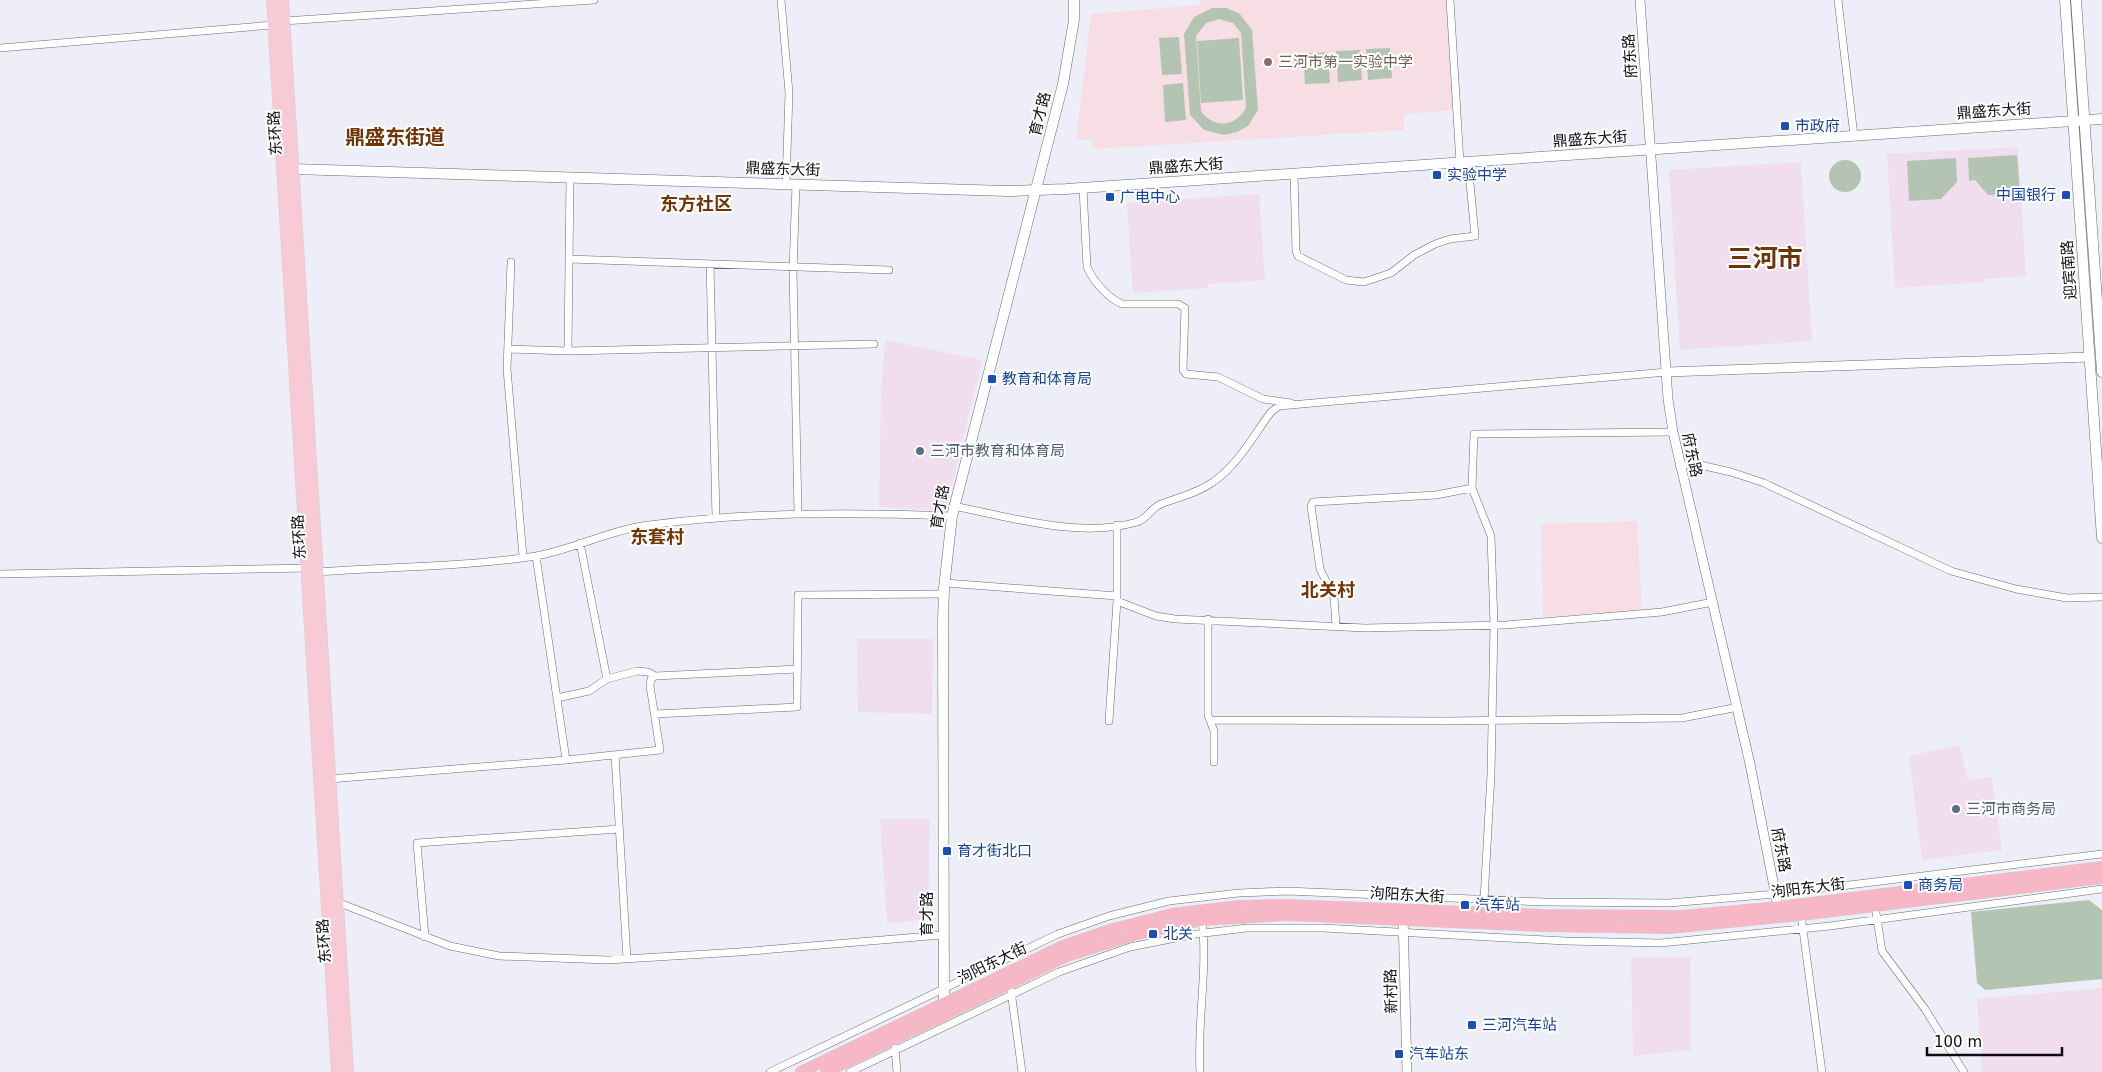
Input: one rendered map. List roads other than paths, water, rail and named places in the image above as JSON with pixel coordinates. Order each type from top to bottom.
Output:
[{"type":"highway","name":"泃阳东大街","points":[[826,1072],[894,1044],[1010,982],[1096,946],[1165,927],[1202,920],[1287,915],[1651,917],[1778,907],[2102,868]]},
{"type":"highway","name":"泃阳东大街","points":[[801,1072],[1070,944],[1113,929],[1172,914],[1266,905],[1527,926],[1651,928],[1697,926],[1801,915],[2102,878]]},
{"type":"main road","name":"东环路","points":[[272,0],[279,23],[293,169],[337,1072]]},
{"type":"main road","name":"东环路","points":[[283,0],[279,23],[312,569],[329,779],[348,1072]]},
{"type":"main road","name":"育才路","points":[[944,1003],[942,935],[944,583],[953,511],[1063,84],[1074,20],[1074,0]]},
{"type":"main road","name":"迎宾南路","points":[[2065,0],[2079,121],[2102,372]]},
{"type":"main road","name":"迎宾南路","points":[[2076,0],[2079,121],[2090,357],[2102,538]]},
{"type":"main road","name":"鼎盛东大街","points":[[293,169],[1037,190],[2102,119]]},
{"type":"street","points":[[0,48],[279,23],[594,0]]},
{"type":"street","points":[[780,0],[789,93],[798,513]]},
{"type":"street","points":[[1294,174],[1296,251],[1298,256],[1346,280],[1364,282],[1392,273],[1414,255],[1435,244],[1450,239],[1475,236],[1464,162],[1450,0]]},
{"type":"street","name":"府东路","points":[[1640,0],[1666,372],[1673,432],[1679,465],[1738,707],[1778,907]]},
{"type":"street","points":[[1838,0],[1854,136]]},
{"type":"street","points":[[568,351],[570,177]]},
{"type":"street","points":[[1083,188],[1087,267],[1093,279],[1116,302],[1122,304],[1178,304],[1184,308],[1184,370],[1186,374],[1218,377],[1263,399],[1291,403]]},
{"type":"street","points":[[569,259],[889,270]]},
{"type":"street","points":[[510,262],[507,369],[523,557]]},
{"type":"street","points":[[710,264],[716,518]]},
{"type":"street","points":[[509,349],[568,351],[874,344]]},
{"type":"street","points":[[0,574],[312,569],[462,564],[536,556],[646,525],[798,513],[953,511],[1060,525],[1088,527],[1117,525],[1140,521],[1159,505],[1197,492],[1213,483],[1226,471],[1271,412],[1279,406],[1291,403],[1666,372],[2090,357]]},
{"type":"street","points":[[1484,900],[1494,625],[1491,536],[1472,488],[1474,434],[1673,432]]},
{"type":"street","points":[[1679,465],[1700,466],[1731,472],[1764,483],[1952,571],[2016,590],[2058,597],[2102,597]]},
{"type":"street","points":[[1336,626],[1332,592],[1320,569],[1310,506],[1313,502],[1436,496],[1472,488]]},
{"type":"street","points":[[1109,721],[1117,598],[1117,525]]},
{"type":"street","points":[[580,543],[607,679]]},
{"type":"street","points":[[536,556],[566,760]]},
{"type":"street","points":[[944,583],[1117,598],[1156,616],[1366,628],[1494,625],[1662,612],[1713,602]]},
{"type":"street","points":[[655,714],[797,707],[798,595],[944,594]]},
{"type":"street","points":[[1208,620],[1208,715],[1214,730],[1214,762]]},
{"type":"street","points":[[557,698],[589,690],[607,679],[637,671],[648,672],[655,676],[798,669]]},
{"type":"street","points":[[329,779],[566,760],[660,750],[650,686],[651,679],[655,676]]},
{"type":"street","points":[[1210,720],[1492,721],[1682,718],[1738,707]]},
{"type":"street","points":[[615,755],[627,959]]},
{"type":"street","points":[[425,937],[417,842],[619,829]]},
{"type":"street","points":[[770,1072],[1031,946],[1073,928],[1123,912],[1179,899],[1239,893],[1287,891],[1484,900],[1651,904],[1776,894],[2102,854]]},
{"type":"street","points":[[850,1072],[894,1044],[1059,972],[1111,953],[1145,944],[1203,933],[1276,927],[1565,941],[1661,943],[1803,929],[2102,889]]},
{"type":"street","points":[[337,902],[425,937],[465,950],[499,956],[627,959],[942,935]]},
{"type":"street","points":[[1875,906],[1882,951],[1925,1009],[1964,1072]]},
{"type":"street","name":"新村路","points":[[1404,915],[1407,1072]]},
{"type":"street","points":[[1801,915],[1822,1072]]},
{"type":"street","points":[[1200,1072],[1198,1048],[1205,950],[1202,920]]},
{"type":"street","points":[[1010,982],[1022,1072]]},
{"type":"street","points":[[894,1044],[897,1072]]},
{"type":"place","name":"三河市第一实验中学","points":[[1268,62]]},
{"type":"place","name":"市政府","points":[[1785,126]]},
{"type":"place","name":"实验中学","points":[[1437,175]]},
{"type":"place","name":"中国银行","points":[[2066,195]]},
{"type":"place","name":"广电中心","points":[[1110,197]]},
{"type":"place","name":"教育和体育局","points":[[992,379]]},
{"type":"place","name":"三河市教育和体育局","points":[[920,451]]},
{"type":"place","name":"三河市商务局","points":[[1956,809]]},
{"type":"place","name":"育才街北口","points":[[947,851]]},
{"type":"place","name":"商务局","points":[[1908,885]]},
{"type":"place","name":"汽车站","points":[[1465,905]]},
{"type":"place","name":"北关","points":[[1153,934]]},
{"type":"place","name":"三河汽车站","points":[[1472,1025]]},
{"type":"place","name":"汽车站东","points":[[1399,1054]]},
{"type":"district","name":"鼎盛东街道","points":[[395,137]]},
{"type":"district","name":"东方社区","points":[[696,203]]},
{"type":"district","name":"三河市","points":[[1765,258]]},
{"type":"district","name":"东套村","points":[[657,536]]},
{"type":"district","name":"北关村","points":[[1328,589]]}]
